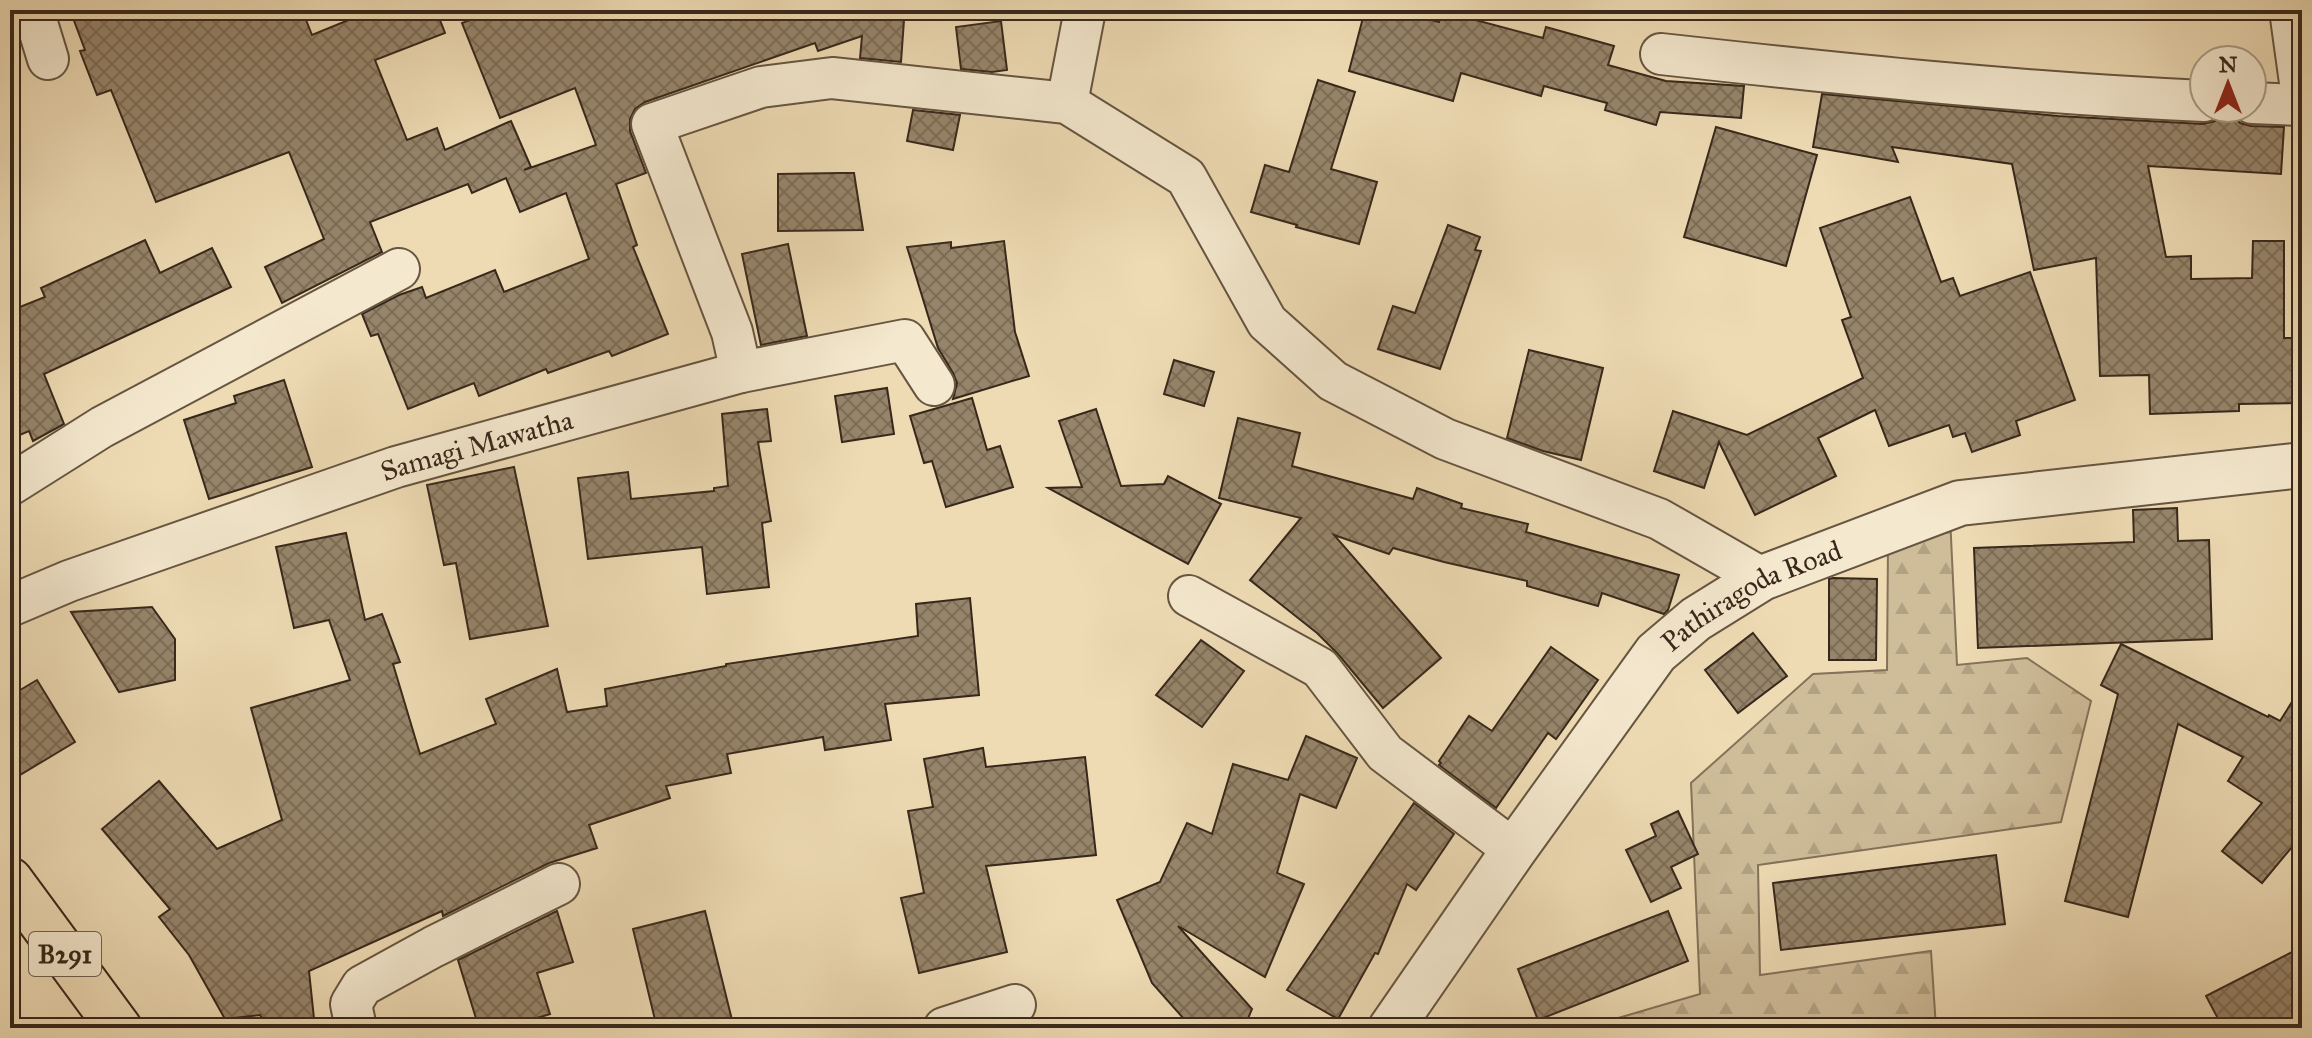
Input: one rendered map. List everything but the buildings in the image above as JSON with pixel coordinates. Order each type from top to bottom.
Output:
[{"type":"main road","name":"B291","points":[[10,880],[119,1028]]},
{"type":"street","points":[[33,10],[48,59]]},
{"type":"street","points":[[1067,103],[1085,10]]},
{"type":"street","points":[[2290,10],[2302,97]]},
{"type":"street","points":[[1661,54],[1898,80],[2188,100]]},
{"type":"street","points":[[741,372],[732,332],[652,124],[761,87],[832,78],[1067,103],[1186,177],[1267,322],[1333,381],[1445,439],[1659,519],[1762,578]]},
{"type":"street","points":[[2268,104],[2302,105]]},
{"type":"street","points":[[10,485],[102,427],[399,269]]},
{"type":"street","name":"Samagi Mawatha","points":[[10,606],[69,581],[396,467],[741,372],[905,340],[934,385]]},
{"type":"street","name":"Pathiragoda Road","points":[[1391,1028],[1656,653],[1696,619],[1762,578],[1960,503],[2302,465]]},
{"type":"street","points":[[1189,596],[1320,668],[1385,753],[1514,850]]},
{"type":"street","points":[[356,1028],[351,1004],[362,986],[559,884]]},
{"type":"street","points":[[944,1028],[1015,1005]]},
{"type":"green space","points":[[1950,516],[1957,665],[2027,658],[2091,701],[2061,822],[1758,865],[1760,975],[1931,951],[1936,1028],[1584,1028],[1700,994],[1691,783],[1813,674],[1887,670],[1888,543]]}]
